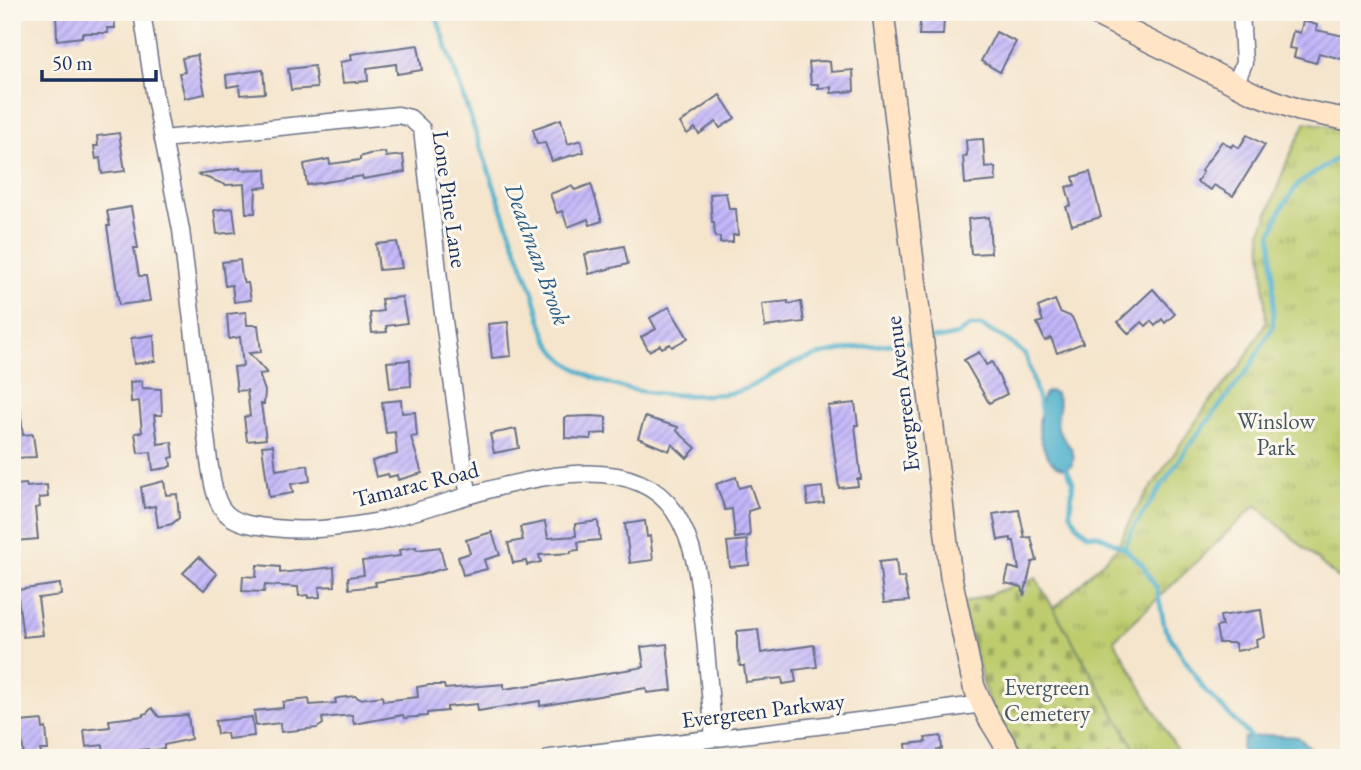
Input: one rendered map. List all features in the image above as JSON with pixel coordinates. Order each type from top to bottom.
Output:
[{"type":"main road","name":"Evergreen Avenue","points":[[883,12],[951,577],[974,687],[1013,758]]},
{"type":"main road","points":[[1091,12],[1235,85],[1290,107],[1349,120]]},
{"type":"street","name":"Tamarac Road","points":[[142,12],[181,230],[209,461],[216,495],[227,515],[251,525],[297,531],[375,522],[523,481],[569,474],[605,474],[635,481],[660,494],[691,545],[714,738]]},
{"type":"street","points":[[1235,85],[1244,63],[1241,12]]},
{"type":"street","name":"Lone Pine Lane","points":[[163,139],[398,115],[410,118],[422,129],[442,306],[469,495]]},
{"type":"street","name":"Evergreen Parkway","points":[[550,758],[982,704]]},
{"type":"green space","name":"Winslow Park","points":[[1306,122],[1349,130],[1349,595],[1340,580],[1256,505],[1114,640],[1177,750],[1166,758],[1140,758],[1054,609],[1117,548],[1133,514],[1207,405],[1241,365],[1266,322],[1261,232],[1288,159]]},
{"type":"green space","name":"Evergreen Cemetery","points":[[1036,578],[1140,758],[1021,758],[987,697],[962,604]]},
{"type":"water","points":[[1045,393],[1055,393],[1058,400],[1059,431],[1073,454],[1072,465],[1065,468],[1059,467],[1048,457],[1040,435],[1042,399]]},
{"type":"water","points":[[1268,735],[1298,737],[1322,758],[1246,758],[1241,748],[1244,738]]},
{"type":"building","points":[[56,12],[114,14],[115,28],[107,28],[108,33],[82,33],[82,37],[57,40]]},
{"type":"building","points":[[921,12],[942,12],[943,35],[919,35]]},
{"type":"building","points":[[1303,21],[1317,25],[1316,30],[1349,37],[1349,61],[1319,53],[1316,63],[1294,57],[1296,49],[1289,48],[1293,31],[1300,33]]},
{"type":"building","points":[[996,32],[1016,42],[1000,72],[981,61]]},
{"type":"building","points":[[418,45],[422,70],[397,74],[396,64],[367,68],[368,81],[343,83],[340,62],[352,60],[351,54]]},
{"type":"building","points":[[197,55],[205,94],[185,98],[179,73],[185,72],[182,58]]},
{"type":"building","points":[[809,62],[830,62],[831,72],[853,70],[854,91],[831,93],[831,87],[818,88],[818,84],[811,84]]},
{"type":"building","points":[[314,66],[317,88],[291,90],[288,69]]},
{"type":"building","points":[[263,70],[265,93],[240,95],[239,85],[227,87],[226,75]]},
{"type":"building","points":[[720,95],[735,118],[720,128],[716,122],[699,134],[695,128],[687,134],[680,123]]},
{"type":"building","points":[[561,119],[568,144],[581,140],[584,152],[552,161],[545,143],[537,144],[533,129]]},
{"type":"building","points":[[119,133],[125,171],[102,174],[100,158],[96,159],[94,146],[98,146],[97,136]]},
{"type":"building","points":[[1247,135],[1265,145],[1233,196],[1214,185],[1211,190],[1197,182],[1203,172],[1201,171],[1222,141],[1231,147],[1233,144],[1239,148]]},
{"type":"building","points":[[983,139],[985,168],[995,167],[996,181],[965,184],[963,156],[967,156],[966,140]]},
{"type":"building","points":[[385,152],[386,157],[403,155],[405,172],[307,185],[304,164],[329,159],[330,164],[360,160],[360,157],[369,154]]},
{"type":"building","points":[[240,168],[266,169],[267,187],[256,188],[255,213],[246,213],[244,184],[226,185],[197,174]]},
{"type":"building","points":[[1090,172],[1101,217],[1072,225],[1066,207],[1071,205],[1066,187],[1075,185],[1073,177]]},
{"type":"building","points":[[591,184],[602,221],[590,225],[588,219],[568,227],[562,211],[557,213],[550,194],[571,186],[575,190]]},
{"type":"building","points":[[726,193],[729,209],[736,209],[738,235],[733,235],[733,242],[720,243],[720,237],[715,237],[710,194]]},
{"type":"building","points":[[131,207],[138,248],[134,248],[139,276],[146,276],[150,301],[119,305],[107,211]]},
{"type":"building","points":[[233,208],[236,232],[217,234],[214,210]]},
{"type":"building","points":[[989,217],[991,253],[971,254],[968,219]]},
{"type":"building","points":[[397,242],[402,268],[379,270],[376,244]]},
{"type":"building","points":[[624,246],[628,264],[589,274],[585,254]]},
{"type":"building","points":[[240,260],[242,277],[244,283],[248,283],[251,300],[234,302],[232,285],[225,286],[222,262]]},
{"type":"building","points":[[1153,289],[1175,314],[1165,323],[1162,319],[1155,326],[1151,321],[1146,326],[1142,322],[1129,334],[1118,322]]},
{"type":"building","points":[[402,297],[407,323],[386,326],[387,332],[372,333],[370,313],[383,311],[381,299]]},
{"type":"building","points":[[1055,300],[1060,312],[1072,317],[1083,343],[1057,353],[1051,338],[1045,341],[1037,323],[1043,321],[1038,307]]},
{"type":"building","points":[[788,301],[788,304],[801,302],[804,322],[765,327],[762,304]]},
{"type":"building","points":[[669,307],[688,338],[672,347],[670,344],[662,348],[660,345],[649,351],[641,337],[656,329],[650,318]]},
{"type":"building","points":[[246,312],[247,325],[258,325],[261,352],[249,353],[267,373],[259,374],[265,391],[264,404],[261,404],[266,439],[247,441],[244,417],[250,416],[247,390],[237,391],[234,367],[243,366],[240,337],[229,339],[227,314]]},
{"type":"building","points":[[508,322],[511,356],[492,358],[488,324]]},
{"type":"building","points":[[154,335],[155,361],[134,364],[131,338]]},
{"type":"building","points":[[979,352],[986,365],[992,362],[1007,394],[989,403],[964,360]]},
{"type":"building","points":[[410,360],[411,386],[390,388],[387,362]]},
{"type":"building","points":[[142,381],[142,388],[161,389],[162,415],[154,415],[158,444],[172,442],[174,457],[170,458],[171,466],[167,468],[153,470],[151,452],[138,453],[135,433],[142,432],[139,401],[131,402],[130,382]]},
{"type":"building","points":[[401,400],[402,413],[415,412],[417,436],[411,437],[422,473],[398,480],[397,475],[376,477],[372,461],[397,454],[395,432],[386,433],[382,402]]},
{"type":"building","points":[[855,403],[861,479],[857,479],[858,486],[839,488],[828,406]]},
{"type":"building","points":[[20,409],[23,435],[33,434],[36,457],[12,458],[12,410]]},
{"type":"building","points":[[565,417],[606,417],[606,433],[591,434],[591,439],[565,438]]},
{"type":"building","points":[[645,417],[678,427],[677,431],[696,448],[687,458],[672,444],[669,451],[638,438]]},
{"type":"building","points":[[516,429],[519,448],[494,453],[490,434]]},
{"type":"building","points":[[273,445],[276,470],[308,465],[310,481],[291,484],[293,493],[269,497],[262,446]]},
{"type":"building","points":[[736,477],[739,488],[750,485],[758,508],[748,511],[750,536],[735,538],[732,509],[725,510],[716,484]]},
{"type":"building","points":[[164,481],[166,495],[177,494],[179,518],[172,524],[158,527],[155,506],[144,508],[141,487]]},
{"type":"building","points":[[26,484],[27,487],[47,485],[48,497],[39,498],[40,507],[35,508],[38,539],[15,541],[12,494],[16,493],[15,485]]},
{"type":"building","points":[[822,487],[824,503],[808,505],[806,489]]},
{"type":"building","points":[[1019,510],[1025,538],[1031,537],[1037,561],[1032,562],[1024,596],[1022,587],[1005,583],[1009,567],[1019,570],[1014,541],[1011,541],[1011,538],[998,540],[993,514]]},
{"type":"building","points":[[598,521],[600,540],[578,542],[579,550],[571,553],[539,555],[541,562],[527,565],[526,561],[513,563],[508,543],[523,540],[520,527],[545,522],[548,538],[576,536],[575,524]]},
{"type":"building","points":[[645,521],[653,560],[630,563],[625,524]]},
{"type":"building","points":[[492,532],[500,555],[484,560],[487,569],[463,575],[458,557],[470,553],[466,540]]},
{"type":"building","points":[[747,540],[749,565],[730,567],[727,542]]},
{"type":"building","points":[[416,547],[417,550],[440,547],[445,568],[418,576],[375,582],[376,586],[349,589],[348,577],[364,575],[362,561],[400,556],[399,550]]},
{"type":"building","points":[[199,557],[217,574],[204,590],[183,573]]},
{"type":"building","points":[[896,560],[898,578],[904,577],[909,601],[884,603],[879,562]]},
{"type":"building","points":[[257,565],[280,567],[280,573],[334,567],[335,586],[319,587],[320,597],[308,598],[308,595],[299,596],[298,587],[265,585],[264,592],[242,591],[243,576],[256,577]]},
{"type":"building","points":[[60,584],[61,595],[38,598],[43,635],[23,637],[17,590]]},
{"type":"building","points":[[1261,610],[1265,637],[1256,639],[1257,647],[1236,651],[1235,643],[1219,643],[1216,627],[1222,626],[1220,616]]},
{"type":"building","points":[[758,629],[761,653],[814,645],[817,667],[794,670],[796,682],[783,684],[782,678],[746,682],[744,666],[740,666],[737,631]]},
{"type":"building","points":[[667,644],[672,690],[647,693],[646,688],[540,706],[540,701],[478,711],[477,704],[447,707],[447,711],[427,713],[427,716],[404,718],[403,715],[354,724],[352,715],[322,718],[323,724],[317,728],[281,732],[280,723],[256,726],[254,711],[283,708],[283,702],[309,699],[310,705],[336,703],[335,699],[355,696],[360,699],[382,696],[383,701],[418,697],[417,687],[429,685],[444,685],[445,689],[504,684],[504,689],[578,678],[644,667],[641,647]]},
{"type":"building","points":[[152,708],[159,717],[188,715],[191,739],[164,745],[164,749],[148,751],[104,753],[103,745],[86,747],[84,730],[110,727],[109,720],[143,716]]},
{"type":"building","points":[[252,717],[254,736],[228,739],[227,733],[217,734],[215,721]]},
{"type":"building","points":[[42,720],[43,729],[46,728],[48,750],[40,750],[42,758],[24,758],[20,722]]},
{"type":"building","points":[[941,736],[942,749],[937,750],[938,758],[907,758],[906,744],[926,742],[925,738]]},
{"type":"waterway","name":"Deadman Brook","points":[[435,12],[548,340],[559,355],[575,368],[615,386],[637,391],[682,395],[724,394],[753,385],[797,362],[823,354],[911,342]]},
{"type":"waterway","points":[[1124,548],[1135,525],[1191,443],[1250,367],[1273,326],[1271,235],[1281,209],[1298,184],[1349,150]]},
{"type":"waterway","name":"Deadman Brook","points":[[930,338],[957,335],[970,326],[981,326],[1006,339],[1026,355],[1042,413]]},
{"type":"waterway","name":"Deadman Brook","points":[[1065,465],[1073,482],[1070,512],[1077,525],[1087,534],[1098,535],[1124,548],[1142,564],[1157,589],[1165,629],[1204,689],[1254,740]]}]
